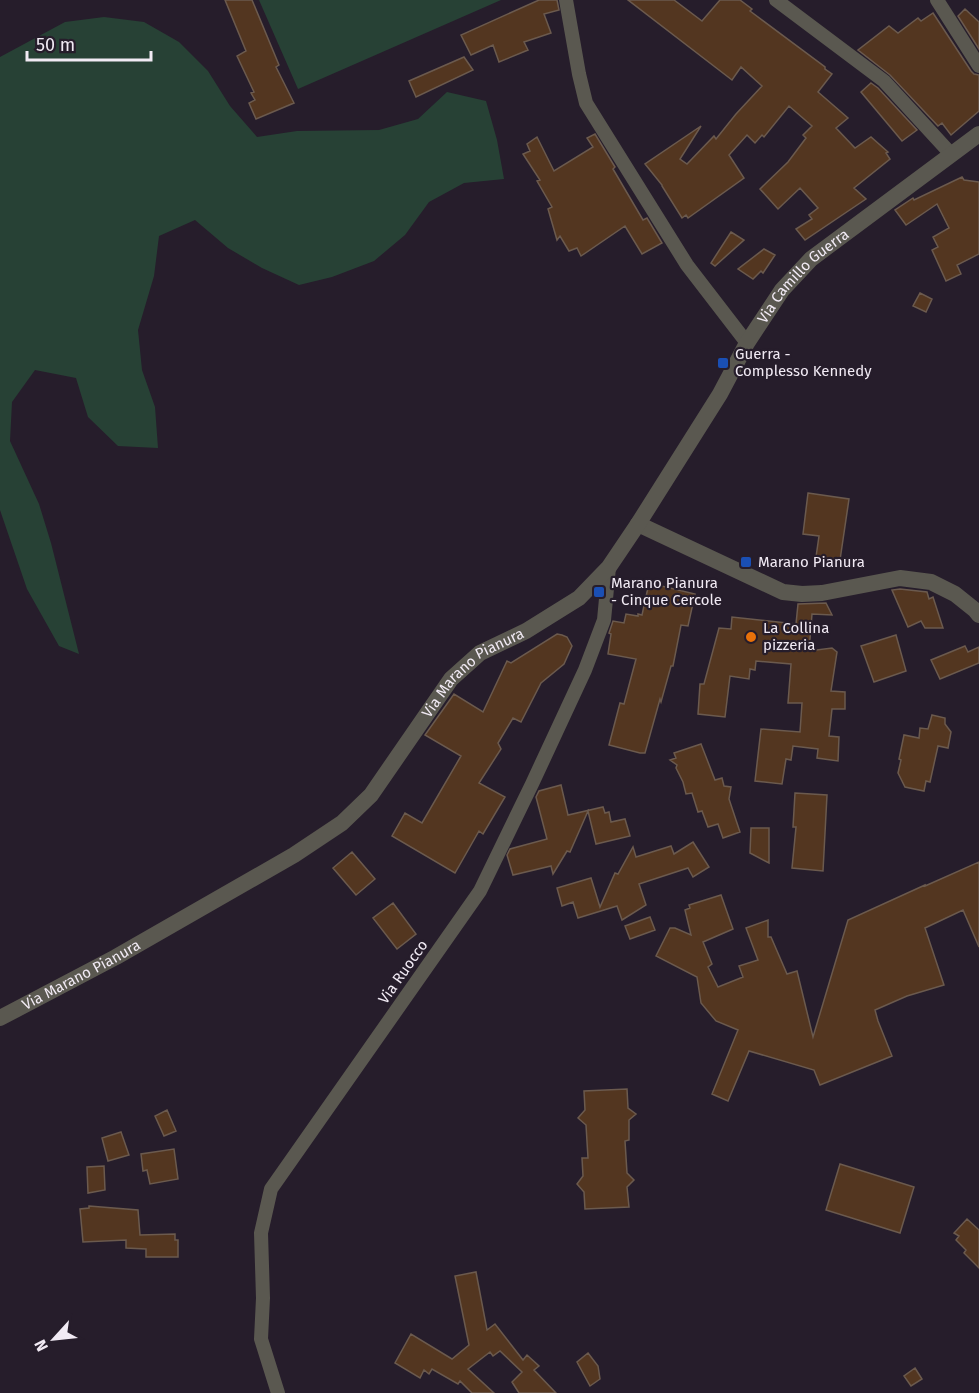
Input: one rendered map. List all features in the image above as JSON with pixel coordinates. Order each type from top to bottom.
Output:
[{"type":"street","points":[[566,0],[586,103],[687,265],[747,343]]},
{"type":"street","points":[[776,0],[884,81],[951,154]]},
{"type":"street","points":[[937,0],[979,66]]},
{"type":"street","name":"Via Camillo Guerra","points":[[638,524],[720,394],[747,343],[782,290],[811,259],[979,134]]},
{"type":"street","points":[[638,524],[783,592],[822,593],[900,578],[931,582],[955,594],[979,615]]},
{"type":"street","name":"Via Marano Pianura","points":[[1,1015],[116,957],[294,855],[342,823],[371,795],[451,679],[480,653],[526,631],[579,598],[609,567],[638,524]]},
{"type":"street","name":"Via Ruocco","points":[[278,1393],[261,1339],[263,1298],[261,1233],[271,1189],[480,891],[585,670],[604,620],[609,567]]},
{"type":"green space","points":[[259,0],[501,0],[298,89]]},
{"type":"green space","points":[[104,17],[144,22],[179,42],[208,71],[230,106],[257,137],[297,131],[379,130],[418,119],[447,92],[486,101],[497,140],[504,179],[464,183],[429,202],[405,235],[374,261],[332,277],[299,285],[262,268],[228,248],[195,220],[159,236],[154,276],[138,330],[142,370],[155,407],[158,448],[118,446],[88,417],[76,378],[35,370],[12,402],[10,441],[39,504],[79,654],[59,646],[27,589],[0,510],[0,57],[65,22]]},
{"type":"building","points":[[225,0],[252,0],[279,65],[276,67],[294,103],[256,119],[249,103],[255,100],[251,93],[254,92],[237,56],[246,51]]},
{"type":"building","points":[[539,0],[557,0],[559,10],[544,14],[551,33],[524,42],[528,50],[499,62],[493,45],[471,55],[461,35]]},
{"type":"building","points":[[628,0],[674,0],[702,21],[720,0],[740,0],[752,9],[750,11],[825,67],[832,74],[818,92],[848,118],[836,128],[855,148],[871,137],[888,152],[886,153],[890,159],[854,188],[866,199],[805,240],[796,229],[812,219],[809,215],[818,208],[800,188],[778,209],[760,189],[788,162],[806,138],[803,135],[812,126],[789,106],[764,137],[762,135],[755,143],[747,135],[729,155],[744,178],[688,218],[686,215],[682,218],[662,185],[645,164],[701,126],[680,159],[687,164],[714,136],[716,139],[762,86],[741,67],[732,80]]},
{"type":"building","points":[[965,9],[979,22],[979,49],[958,16]]},
{"type":"building","points":[[933,13],[971,71],[979,75],[979,111],[951,135],[942,123],[938,126],[890,75],[858,50],[889,26],[898,33],[918,18],[921,21]]},
{"type":"building","points":[[464,57],[473,70],[416,97],[409,81]]},
{"type":"building","points":[[871,83],[917,130],[902,141],[861,92]]},
{"type":"building","points":[[595,134],[643,220],[647,218],[662,243],[642,254],[625,226],[581,256],[577,248],[569,251],[560,236],[557,240],[548,209],[552,207],[537,181],[540,180],[523,154],[530,151],[527,144],[537,137],[554,171],[593,147],[587,138]]},
{"type":"building","points":[[962,177],[964,180],[979,182],[979,254],[957,265],[961,274],[946,281],[932,250],[938,247],[933,237],[949,228],[937,204],[906,225],[895,210],[913,198],[914,200]]},
{"type":"building","points":[[731,232],[744,240],[715,266],[711,263]]},
{"type":"building","points":[[764,249],[775,255],[763,273],[761,271],[753,279],[738,269]]},
{"type":"building","points":[[920,293],[932,299],[926,312],[913,306]]},
{"type":"building","points":[[808,493],[849,499],[840,560],[816,557],[819,536],[803,534]]},
{"type":"building","points":[[649,583],[695,594],[688,626],[681,625],[673,666],[671,666],[661,702],[660,699],[645,753],[640,753],[609,745],[620,703],[624,704],[636,659],[608,654],[611,634],[609,633],[613,621],[624,623],[626,614],[642,615]]},
{"type":"building","points":[[892,590],[927,592],[929,599],[933,597],[943,628],[925,628],[921,621],[908,627]]},
{"type":"building","points":[[826,603],[832,615],[812,614],[809,651],[832,648],[837,652],[831,691],[845,692],[845,709],[832,709],[829,736],[839,737],[838,761],[817,758],[818,749],[793,746],[791,760],[786,759],[782,784],[755,781],[761,729],[800,732],[802,703],[788,703],[791,664],[756,661],[755,670],[750,669],[749,679],[730,676],[725,717],[698,714],[700,684],[704,684],[719,628],[731,629],[732,617],[796,624],[798,604]]},
{"type":"building","points":[[557,634],[567,637],[572,646],[564,664],[541,683],[521,722],[513,718],[498,743],[501,749],[479,783],[505,797],[483,834],[479,831],[455,873],[392,836],[405,813],[422,823],[461,756],[425,735],[454,694],[483,712],[507,661],[511,663]]},
{"type":"building","points":[[896,635],[906,671],[874,682],[861,646]]},
{"type":"building","points":[[965,646],[968,652],[979,647],[979,663],[940,679],[931,660]]},
{"type":"building","points":[[932,715],[945,718],[945,724],[951,732],[948,748],[938,746],[930,782],[926,781],[924,791],[905,787],[898,773],[904,735],[919,738],[920,728],[928,729]]},
{"type":"building","points":[[701,744],[715,780],[722,778],[724,786],[731,787],[729,799],[740,832],[723,838],[718,824],[708,827],[702,811],[698,812],[692,793],[686,794],[676,768],[677,765],[670,760],[676,758],[674,753]]},
{"type":"building","points":[[561,785],[568,815],[603,807],[605,813],[609,812],[611,822],[625,819],[630,836],[596,844],[588,811],[570,852],[567,851],[553,874],[551,866],[513,875],[507,855],[510,849],[547,839],[536,797],[539,791]]},
{"type":"building","points":[[795,793],[827,795],[823,871],[792,868],[796,827],[793,827]]},
{"type":"building","points":[[751,828],[769,828],[769,863],[750,853]]},
{"type":"building","points":[[693,842],[709,867],[693,877],[688,868],[639,884],[646,905],[622,920],[617,906],[578,918],[573,902],[562,906],[557,888],[591,878],[600,907],[615,873],[618,874],[633,847],[636,857],[671,846],[674,854]]},
{"type":"building","points":[[352,852],[375,879],[356,895],[333,868]]},
{"type":"building","points":[[979,862],[979,947],[963,910],[925,928],[944,985],[907,996],[875,1010],[892,1056],[820,1085],[814,1070],[749,1051],[728,1101],[712,1094],[738,1030],[716,1021],[701,1003],[697,977],[656,956],[670,928],[691,935],[685,910],[690,908],[689,905],[721,895],[733,929],[703,942],[712,964],[708,967],[718,987],[743,977],[739,966],[758,960],[746,928],[768,920],[768,937],[771,937],[787,974],[797,971],[813,1037],[848,920]]},
{"type":"building","points":[[393,903],[416,934],[397,949],[373,918]]},
{"type":"building","points":[[650,917],[655,930],[630,939],[625,926]]},
{"type":"building","points":[[627,1089],[628,1108],[636,1114],[629,1120],[629,1140],[625,1141],[627,1173],[634,1180],[627,1187],[629,1207],[585,1209],[584,1192],[577,1184],[583,1176],[582,1158],[588,1158],[586,1125],[578,1118],[585,1110],[584,1091]]},
{"type":"building","points":[[167,1110],[176,1131],[164,1136],[155,1116]]},
{"type":"building","points":[[121,1132],[129,1155],[108,1161],[102,1138]]},
{"type":"building","points":[[174,1149],[178,1179],[150,1184],[147,1170],[143,1171],[141,1154]]},
{"type":"building","points":[[840,1164],[914,1187],[900,1233],[826,1210]]},
{"type":"building","points":[[104,1166],[105,1190],[88,1193],[87,1167]]},
{"type":"building","points":[[89,1206],[138,1210],[140,1235],[175,1234],[175,1240],[178,1240],[178,1257],[146,1257],[146,1249],[126,1248],[126,1240],[83,1242],[80,1209],[89,1208]]},
{"type":"building","points":[[967,1219],[979,1230],[979,1268],[964,1253],[966,1250],[956,1240],[959,1236],[954,1233]]},
{"type":"building","points":[[476,1272],[487,1330],[495,1324],[523,1360],[527,1355],[539,1366],[534,1370],[556,1393],[519,1393],[512,1382],[522,1372],[500,1351],[493,1356],[490,1352],[468,1369],[494,1393],[472,1393],[460,1381],[458,1384],[432,1369],[429,1374],[424,1370],[420,1378],[395,1363],[411,1334],[452,1359],[469,1345],[455,1276]]},
{"type":"building","points":[[588,1353],[598,1366],[600,1379],[590,1386],[577,1362]]},
{"type":"building","points":[[915,1368],[922,1379],[911,1386],[904,1376]]},
{"type":"place","name":"Guerra - Complesso Kennedy","points":[[723,363]]},
{"type":"place","name":"Marano Pianura","points":[[746,562]]},
{"type":"place","name":"Marano Pianura - Cinque Cercole","points":[[599,592]]},
{"type":"place","name":"La Collina pizzeria","points":[[751,637]]}]
